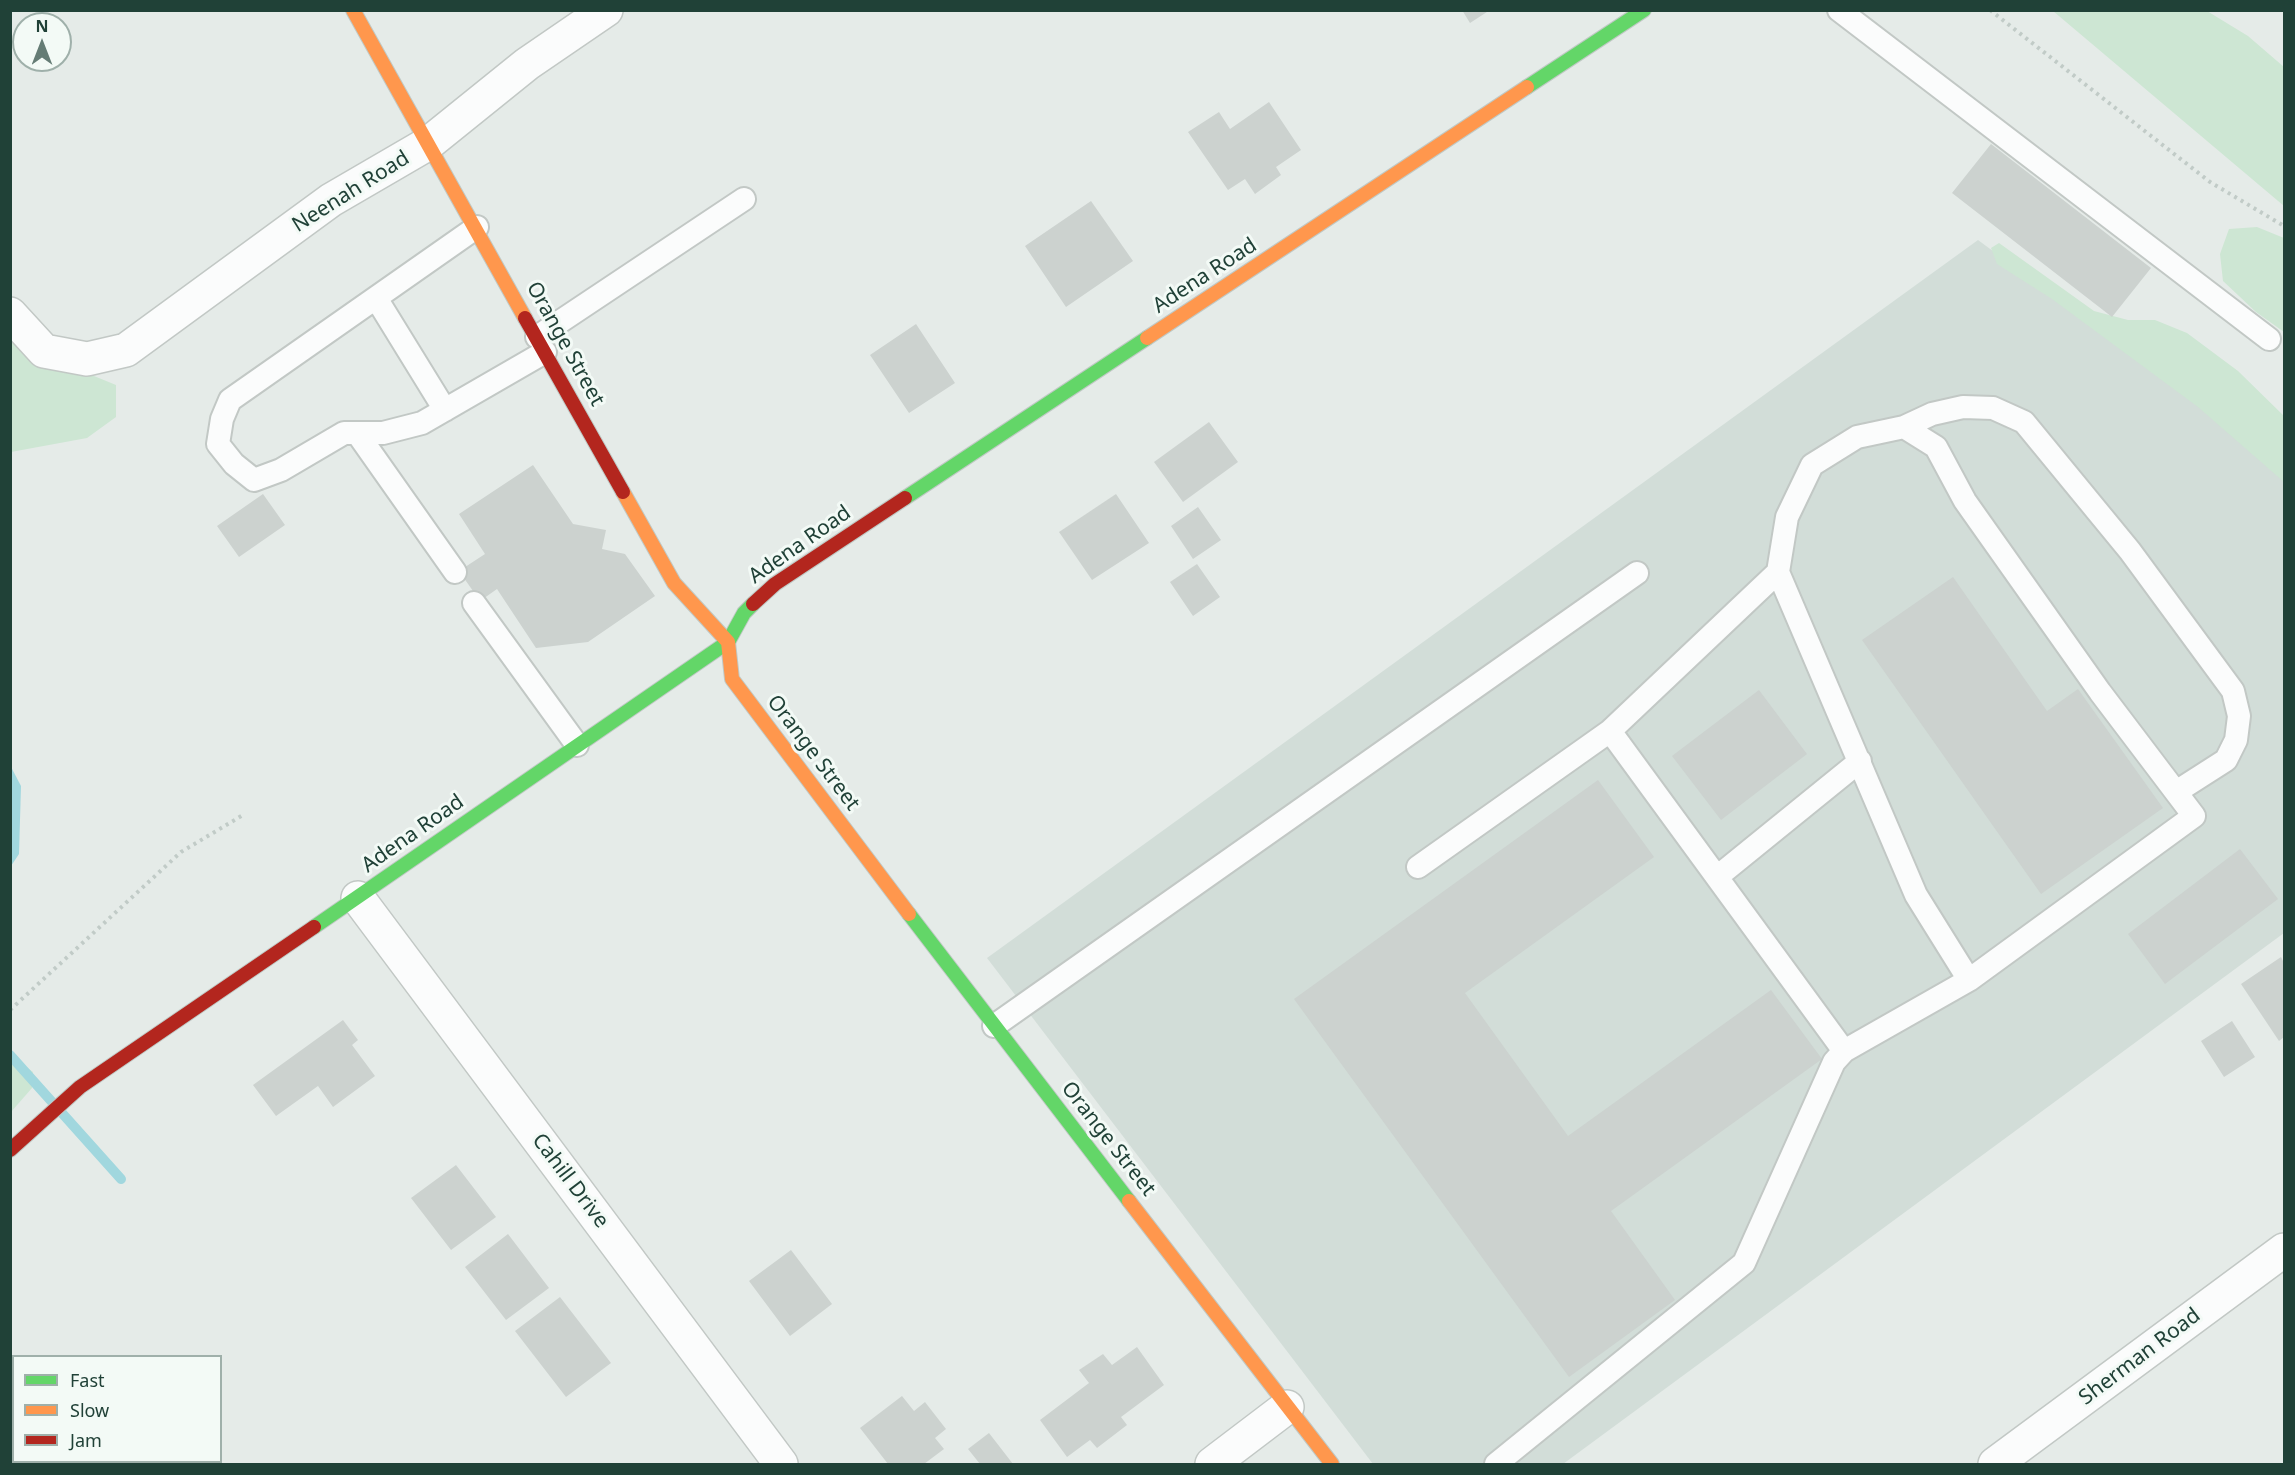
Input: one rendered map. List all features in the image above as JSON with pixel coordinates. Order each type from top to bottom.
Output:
[{"type":"street","name":"Orange Street","points":[[354,10],[674,584],[728,642],[732,679],[994,1026],[1332,1464]]},
{"type":"street","name":"Neenah Road","points":[[10,314],[44,351],[87,359],[126,350],[331,200],[429,143],[527,64],[606,10]]},
{"type":"street","name":"Adena Road","points":[[10,1150],[80,1087],[728,642],[744,612],[775,584],[1644,10]]},
{"type":"street","name":"Cahill Drive","points":[[358,898],[781,1464]]},
{"type":"street","name":"Sherman Road","points":[[1995,1464],[2284,1250]]},
{"type":"street","points":[[1212,1464],[1287,1407]]},
{"type":"lane","points":[[1839,10],[2269,339]]},
{"type":"lane","points":[[477,227],[230,400],[222,419],[218,444],[234,464],[254,480],[281,470],[344,433],[383,433],[422,423],[446,410],[541,345],[744,199]]},
{"type":"lane","points":[[376,298],[446,410]]},
{"type":"lane","points":[[1969,980],[1916,895],[1778,572],[1787,517],[1812,465],[1857,437],[1904,427],[1932,414],[1963,407],[1993,408],[2024,422],[2130,551],[2233,691],[2239,716],[2236,740],[2226,760],[2176,792]]},
{"type":"lane","points":[[1496,1464],[1744,1263],[1834,1062],[1844,1051],[1969,980],[2194,816],[2100,692],[1965,501],[1936,447],[1904,427]]},
{"type":"lane","points":[[357,433],[455,572]]},
{"type":"lane","points":[[1418,867],[1610,731],[1778,572]]},
{"type":"lane","points":[[994,1026],[1637,573]]},
{"type":"lane","points":[[474,603],[576,745]]},
{"type":"lane","points":[[1610,731],[1844,1051]]},
{"type":"lane","points":[[1717,877],[1860,762]]},
{"type":"path","points":[[1990,10],[2210,182],[2284,226]]},
{"type":"path","points":[[10,1010],[181,852],[243,815]]},
{"type":"shaded area","points":[[1978,240],[2284,466],[2284,933],[1563,1464],[1373,1464],[987,958]]},
{"type":"green space","points":[[2053,11],[2207,11],[2248,36],[2284,67],[2284,206]]},
{"type":"green space","points":[[2257,227],[2284,238],[2284,332],[2256,312],[2223,281],[2220,254],[2229,229]]},
{"type":"green space","points":[[1999,243],[2094,311],[2128,320],[2155,320],[2187,333],[2238,371],[2284,416],[2284,482],[2198,407],[2052,299],[1997,264],[1991,248]]},
{"type":"green space","points":[[10,337],[18,345],[116,385],[116,417],[87,438],[11,452]]},
{"type":"green space","points":[[10,1055],[33,1072],[32,1088],[11,1112]]},
{"type":"water","points":[[10,765],[21,786],[19,854],[11,866]]},
{"type":"building","points":[[1462,10],[1490,10],[1470,23]]},
{"type":"building","points":[[1269,102],[1301,150],[1276,167],[1281,175],[1255,194],[1245,179],[1228,190],[1188,132],[1219,112],[1230,129]]},
{"type":"building","points":[[1991,144],[2151,268],[2112,317],[1952,193]]},
{"type":"building","points":[[1091,201],[1133,261],[1066,307],[1025,246]]},
{"type":"building","points":[[916,324],[955,383],[909,413],[870,355]]},
{"type":"building","points":[[1209,422],[1238,462],[1183,502],[1154,462]]},
{"type":"building","points":[[533,465],[573,524],[606,530],[602,549],[625,554],[655,596],[588,642],[536,648],[497,589],[480,601],[459,571],[485,554],[459,514]]},
{"type":"building","points":[[263,494],[285,525],[239,557],[217,526]]},
{"type":"building","points":[[1116,494],[1149,543],[1092,580],[1059,532]]},
{"type":"building","points":[[1198,507],[1221,540],[1193,559],[1171,526]]},
{"type":"building","points":[[1197,564],[1220,597],[1193,616],[1170,582]]},
{"type":"building","points":[[1953,577],[2047,711],[2078,689],[2163,808],[2041,894],[1862,640]]},
{"type":"building","points":[[1759,690],[1807,754],[1721,820],[1672,756]]},
{"type":"building","points":[[1598,780],[1654,857],[1465,993],[1568,1136],[1771,990],[1822,1059],[1611,1211],[1675,1300],[1569,1377],[1294,999]]},
{"type":"building","points":[[2240,849],[2278,899],[2165,984],[2128,934]]},
{"type":"building","points":[[2281,957],[2284,963],[2284,1037],[2279,1041],[2241,984]]},
{"type":"building","points":[[343,1020],[358,1040],[352,1045],[375,1076],[333,1107],[318,1086],[276,1116],[253,1085]]},
{"type":"building","points":[[2232,1021],[2255,1057],[2224,1077],[2201,1041]]},
{"type":"building","points":[[456,1165],[496,1217],[451,1250],[411,1198]]},
{"type":"building","points":[[508,1234],[549,1288],[506,1320],[465,1267]]},
{"type":"building","points":[[791,1250],[832,1304],[790,1336],[749,1281]]},
{"type":"building","points":[[560,1297],[611,1363],[566,1397],[515,1331]]},
{"type":"building","points":[[1137,1347],[1164,1385],[1121,1417],[1127,1425],[1097,1448],[1090,1440],[1067,1457],[1040,1420],[1089,1383],[1079,1370],[1103,1354],[1112,1365]]},
{"type":"building","points":[[902,1396],[914,1411],[925,1402],[946,1429],[935,1438],[944,1449],[924,1464],[888,1464],[860,1428]]},
{"type":"building","points":[[989,1433],[1013,1464],[980,1464],[968,1449]]},
{"type":"waterway","points":[[10,1055],[121,1179]]},
{"type":"traffic: fast","points":[[1527,87],[1644,10]]},
{"type":"traffic: fast","points":[[905,498],[1147,338]]},
{"type":"traffic: fast","points":[[314,927],[728,642],[744,613],[753,604]]},
{"type":"traffic: fast","points":[[909,914],[1129,1201]]},
{"type":"traffic: slow","points":[[353,10],[525,318]]},
{"type":"traffic: slow","points":[[1147,338],[1527,87]]},
{"type":"traffic: slow","points":[[623,492],[674,583],[728,642],[732,679],[909,914]]},
{"type":"traffic: slow","points":[[1129,1201],[1332,1464]]},
{"type":"traffic: jam","points":[[525,318],[623,492]]},
{"type":"traffic: jam","points":[[753,604],[775,584],[905,498]]},
{"type":"traffic: jam","points":[[10,1150],[80,1087],[314,927]]}]
